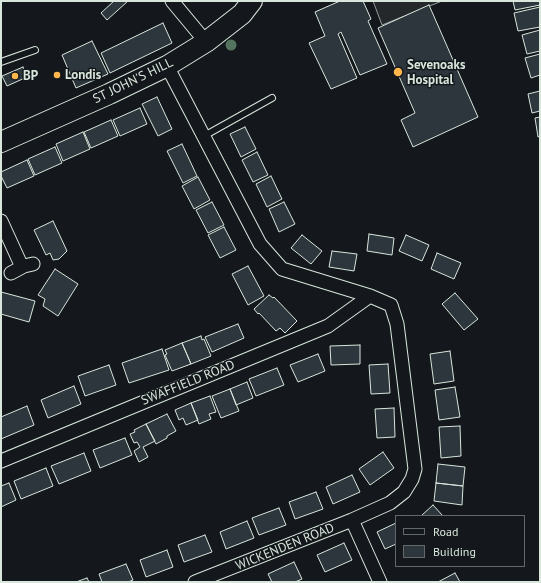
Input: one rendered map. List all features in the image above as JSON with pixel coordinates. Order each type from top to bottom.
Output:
[{"type":"main road","name":"ST JOHN'S HILL","points":[[1,142],[109,94],[167,66],[206,42],[242,14],[252,1]]},
{"type":"street","points":[[172,1],[206,42]]},
{"type":"street","name":"WICKENDEN ROAD","points":[[167,66],[260,244],[282,269],[370,296],[391,306],[397,324],[415,469],[412,479],[404,492],[390,503],[352,520],[195,582]]},
{"type":"street","points":[[1,221],[22,268]]},
{"type":"street","name":"SWAFFIELD ROAD","points":[[1,461],[328,326],[370,296]]},
{"type":"street","points":[[352,520],[380,582]]},
{"type":"lane","points":[[1,62],[35,50]]},
{"type":"lane","points":[[204,136],[272,98]]},
{"type":"shaded area","points":[[373,1],[442,1],[382,25]]},
{"type":"building","points":[[114,1],[128,1],[107,20],[101,13]]},
{"type":"building","points":[[340,1],[363,1],[371,19],[368,21],[387,64],[360,75],[341,32],[338,34],[357,78],[331,89],[309,43],[325,36],[315,12]]},
{"type":"building","points":[[513,1],[540,1],[540,5],[515,10]]},
{"type":"building","points":[[429,5],[478,117],[413,147],[401,120],[415,113],[378,28]]},
{"type":"building","points":[[540,7],[540,27],[518,31],[514,13]]},
{"type":"building","points":[[163,23],[172,43],[110,73],[101,53]]},
{"type":"building","points":[[540,30],[540,51],[527,54],[522,35]]},
{"type":"building","points":[[92,41],[108,74],[76,88],[62,55]]},
{"type":"building","points":[[540,54],[540,75],[531,78],[525,58]]},
{"type":"building","name":"BP","points":[[23,67],[27,77],[7,86],[2,76]]},
{"type":"building","points":[[540,91],[540,111],[532,113],[528,94]]},
{"type":"building","points":[[157,97],[172,129],[158,136],[142,104]]},
{"type":"building","points":[[140,108],[147,124],[120,136],[113,120]]},
{"type":"building","points":[[540,117],[540,136],[538,137],[535,118]]},
{"type":"building","points":[[111,120],[118,136],[91,148],[84,132]]},
{"type":"building","points":[[245,127],[256,149],[241,157],[230,134]]},
{"type":"building","points":[[83,132],[90,149],[63,161],[56,144]]},
{"type":"building","points":[[182,144],[197,176],[183,183],[167,151]]},
{"type":"building","points":[[55,147],[62,163],[35,175],[28,159]]},
{"type":"building","points":[[257,152],[268,175],[253,182],[242,160]]},
{"type":"building","points":[[27,160],[34,176],[7,188],[1,176],[1,172]]},
{"type":"building","points":[[271,176],[282,199],[267,207],[256,184]]},
{"type":"building","points":[[198,177],[210,200],[194,209],[182,186]]},
{"type":"building","points":[[212,202],[224,225],[208,233],[196,210]]},
{"type":"building","points":[[284,202],[295,224],[279,232],[269,209]]},
{"type":"building","points":[[53,221],[67,251],[59,259],[53,260],[50,253],[46,255],[34,230]]},
{"type":"building","points":[[224,227],[236,250],[220,258],[208,235]]},
{"type":"building","points":[[369,234],[394,238],[392,255],[367,251]]},
{"type":"building","points":[[302,235],[322,251],[311,264],[291,248]]},
{"type":"building","points":[[406,235],[429,245],[422,261],[399,251]]},
{"type":"building","points":[[332,251],[357,254],[354,271],[329,267]]},
{"type":"building","points":[[437,253],[461,263],[454,279],[431,269]]},
{"type":"building","points":[[248,266],[264,296],[248,305],[232,274]]},
{"type":"building","points":[[55,269],[78,284],[58,316],[43,306],[45,299],[38,295]]},
{"type":"building","points":[[1,292],[35,301],[29,322],[1,314]]},
{"type":"building","points":[[455,293],[478,319],[464,330],[442,304]]},
{"type":"building","points":[[269,295],[273,298],[274,297],[297,321],[285,333],[280,328],[276,331],[254,309]]},
{"type":"building","points":[[238,324],[244,338],[212,352],[205,337]]},
{"type":"building","points":[[201,336],[202,340],[204,339],[211,356],[191,364],[182,343]]},
{"type":"building","points":[[182,343],[191,364],[172,371],[165,355],[167,354],[165,350]]},
{"type":"building","points":[[360,345],[360,364],[331,365],[330,346]]},
{"type":"building","points":[[162,349],[169,370],[129,383],[122,363]]},
{"type":"building","points":[[450,351],[454,381],[434,384],[430,354]]},
{"type":"building","points":[[318,354],[325,371],[298,382],[290,365]]},
{"type":"building","points":[[388,364],[390,393],[371,394],[369,365]]},
{"type":"building","points":[[109,365],[116,385],[85,396],[78,376]]},
{"type":"building","points":[[277,368],[284,385],[256,396],[249,379]]},
{"type":"building","points":[[247,382],[253,398],[236,405],[230,389]]},
{"type":"building","points":[[74,386],[81,404],[48,418],[41,400]]},
{"type":"building","points":[[455,387],[460,417],[439,420],[435,390]]},
{"type":"building","points":[[230,389],[239,411],[221,418],[212,396]]},
{"type":"building","points":[[210,396],[216,412],[209,414],[211,419],[199,424],[191,403]]},
{"type":"building","points":[[191,403],[198,420],[186,425],[183,418],[179,420],[175,410]]},
{"type":"building","points":[[27,406],[34,425],[1,439],[1,417]]},
{"type":"building","points":[[394,408],[395,437],[377,438],[375,409]]},
{"type":"building","points":[[167,414],[176,431],[156,444],[146,424]]},
{"type":"building","points":[[146,424],[155,441],[143,447],[148,457],[139,462],[134,451],[140,447],[137,442],[134,443],[130,434],[135,432],[134,430]]},
{"type":"building","points":[[460,426],[461,456],[441,458],[439,427]]},
{"type":"building","points":[[125,438],[132,455],[100,468],[93,450]]},
{"type":"building","points":[[383,452],[394,468],[370,485],[359,469]]},
{"type":"building","points":[[84,453],[91,471],[59,484],[51,466]]},
{"type":"building","points":[[438,464],[465,467],[463,486],[436,483]]},
{"type":"building","points":[[46,468],[53,486],[21,499],[14,481]]},
{"type":"building","points":[[352,475],[360,492],[333,504],[326,487]]},
{"type":"building","points":[[9,483],[16,500],[1,507],[1,486]]},
{"type":"building","points":[[436,483],[463,486],[462,505],[434,501]]},
{"type":"building","points":[[316,492],[323,509],[295,519],[289,502]]},
{"type":"building","points":[[433,505],[442,515],[422,515]]},
{"type":"building","points":[[279,508],[286,525],[259,535],[252,518]]},
{"type":"building","points":[[247,521],[254,538],[226,549],[220,532]]},
{"type":"building","points":[[395,523],[395,544],[385,549],[377,532]]},
{"type":"building","points":[[205,535],[212,552],[184,562],[178,545]]},
{"type":"building","points":[[344,543],[352,560],[325,572],[317,555]]},
{"type":"building","points":[[167,550],[173,567],[146,577],[140,560]]},
{"type":"building","points":[[294,562],[302,579],[295,582],[272,582],[268,574]]},
{"type":"building","points":[[126,564],[133,580],[128,582],[102,582],[99,574]]},
{"type":"building","points":[[455,573],[460,582],[438,582]]},
{"type":"building","points":[[87,578],[89,582],[76,582]]},
{"type":"place","name":"Sevenoaks Hospital","points":[[398,72]]},
{"type":"place","name":"Londis","points":[[57,75]]},
{"type":"place","name":"BP","points":[[15,76]]}]
